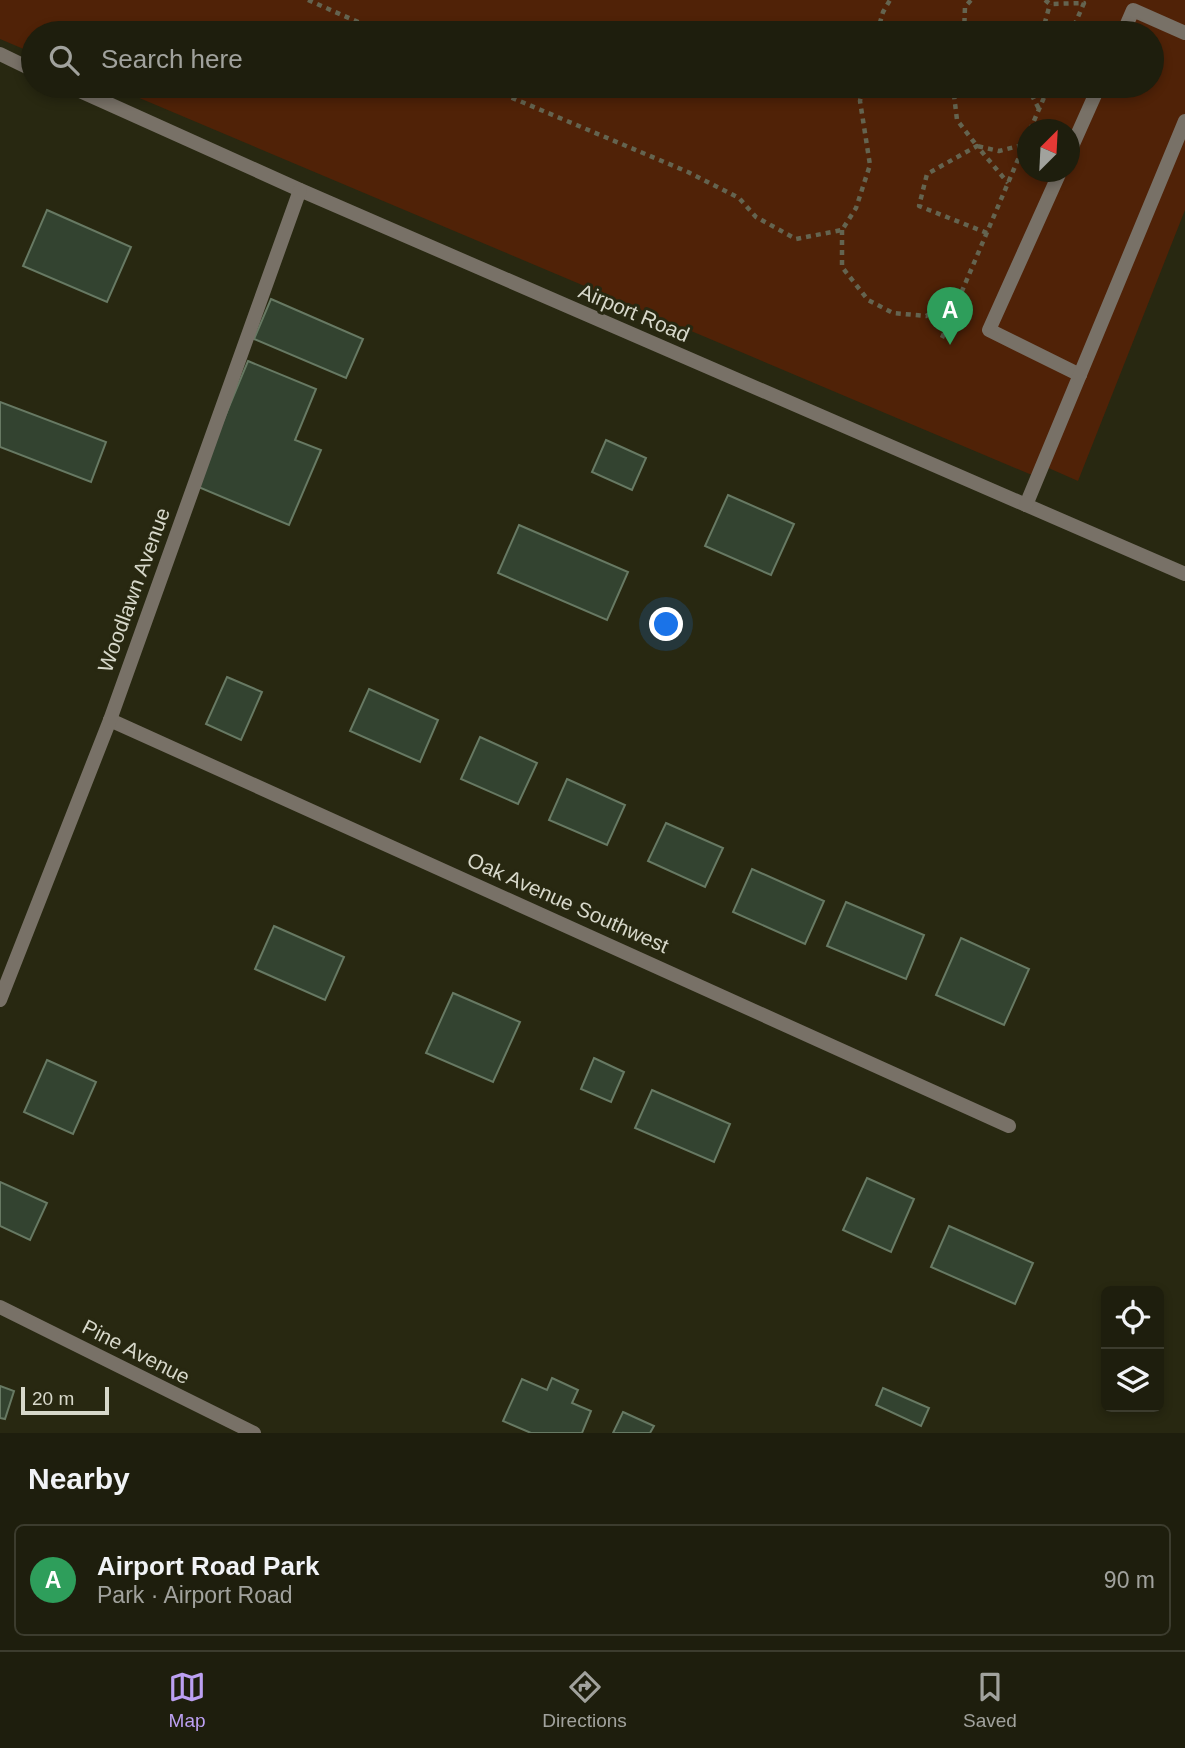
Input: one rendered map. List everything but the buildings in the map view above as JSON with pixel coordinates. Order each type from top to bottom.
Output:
[{"type":"street","points":[[1128,21],[1133,10],[1158,21]]},
{"type":"street","points":[[1164,24],[1185,33]]},
{"type":"street","points":[[0,54],[21,64]]},
{"type":"street","name":"Airport Road","points":[[95,98],[300,191],[1185,574]]},
{"type":"street","points":[[1080,128],[1094,98]]},
{"type":"street","points":[[1026,505],[1185,121]]},
{"type":"street","points":[[1056,182],[989,330],[1080,375]]},
{"type":"street","name":"Woodlawn Avenue","points":[[0,1000],[110,720],[300,191]]},
{"type":"street","name":"Oak Avenue Southwest","points":[[110,720],[1009,1125]]},
{"type":"street","name":"Pine Avenue","points":[[0,1307],[254,1433]]},
{"type":"path","points":[[308,0],[356,21]]},
{"type":"path","points":[[880,21],[890,0]]},
{"type":"path","points":[[964,21],[965,7],[971,0]]},
{"type":"path","points":[[1045,0],[1050,5],[1084,3],[1076,21]]},
{"type":"path","points":[[1045,21],[1050,5]]},
{"type":"path","points":[[512,98],[688,172],[739,198],[756,217],[796,239],[842,230]]},
{"type":"path","points":[[861,98],[870,165],[856,208],[842,230],[842,267],[868,300],[893,313],[926,316],[958,299]]},
{"type":"path","points":[[954,98],[957,120],[1008,183]]},
{"type":"path","points":[[1033,98],[1039,109]]},
{"type":"path","points":[[1035,119],[1044,98]]},
{"type":"path","points":[[987,233],[919,206],[927,174],[977,146],[999,151],[1017,147]]},
{"type":"path","points":[[942,338],[1017,162]]},
{"type":"shaded area","points":[[0,0],[1185,0],[1185,210],[1078,481],[1044,466],[1039,478],[139,98],[1164,98],[1164,21],[21,21],[21,48],[0,39]]},
{"type":"place","name":"Airport Road Park","points":[[950,345]]}]
